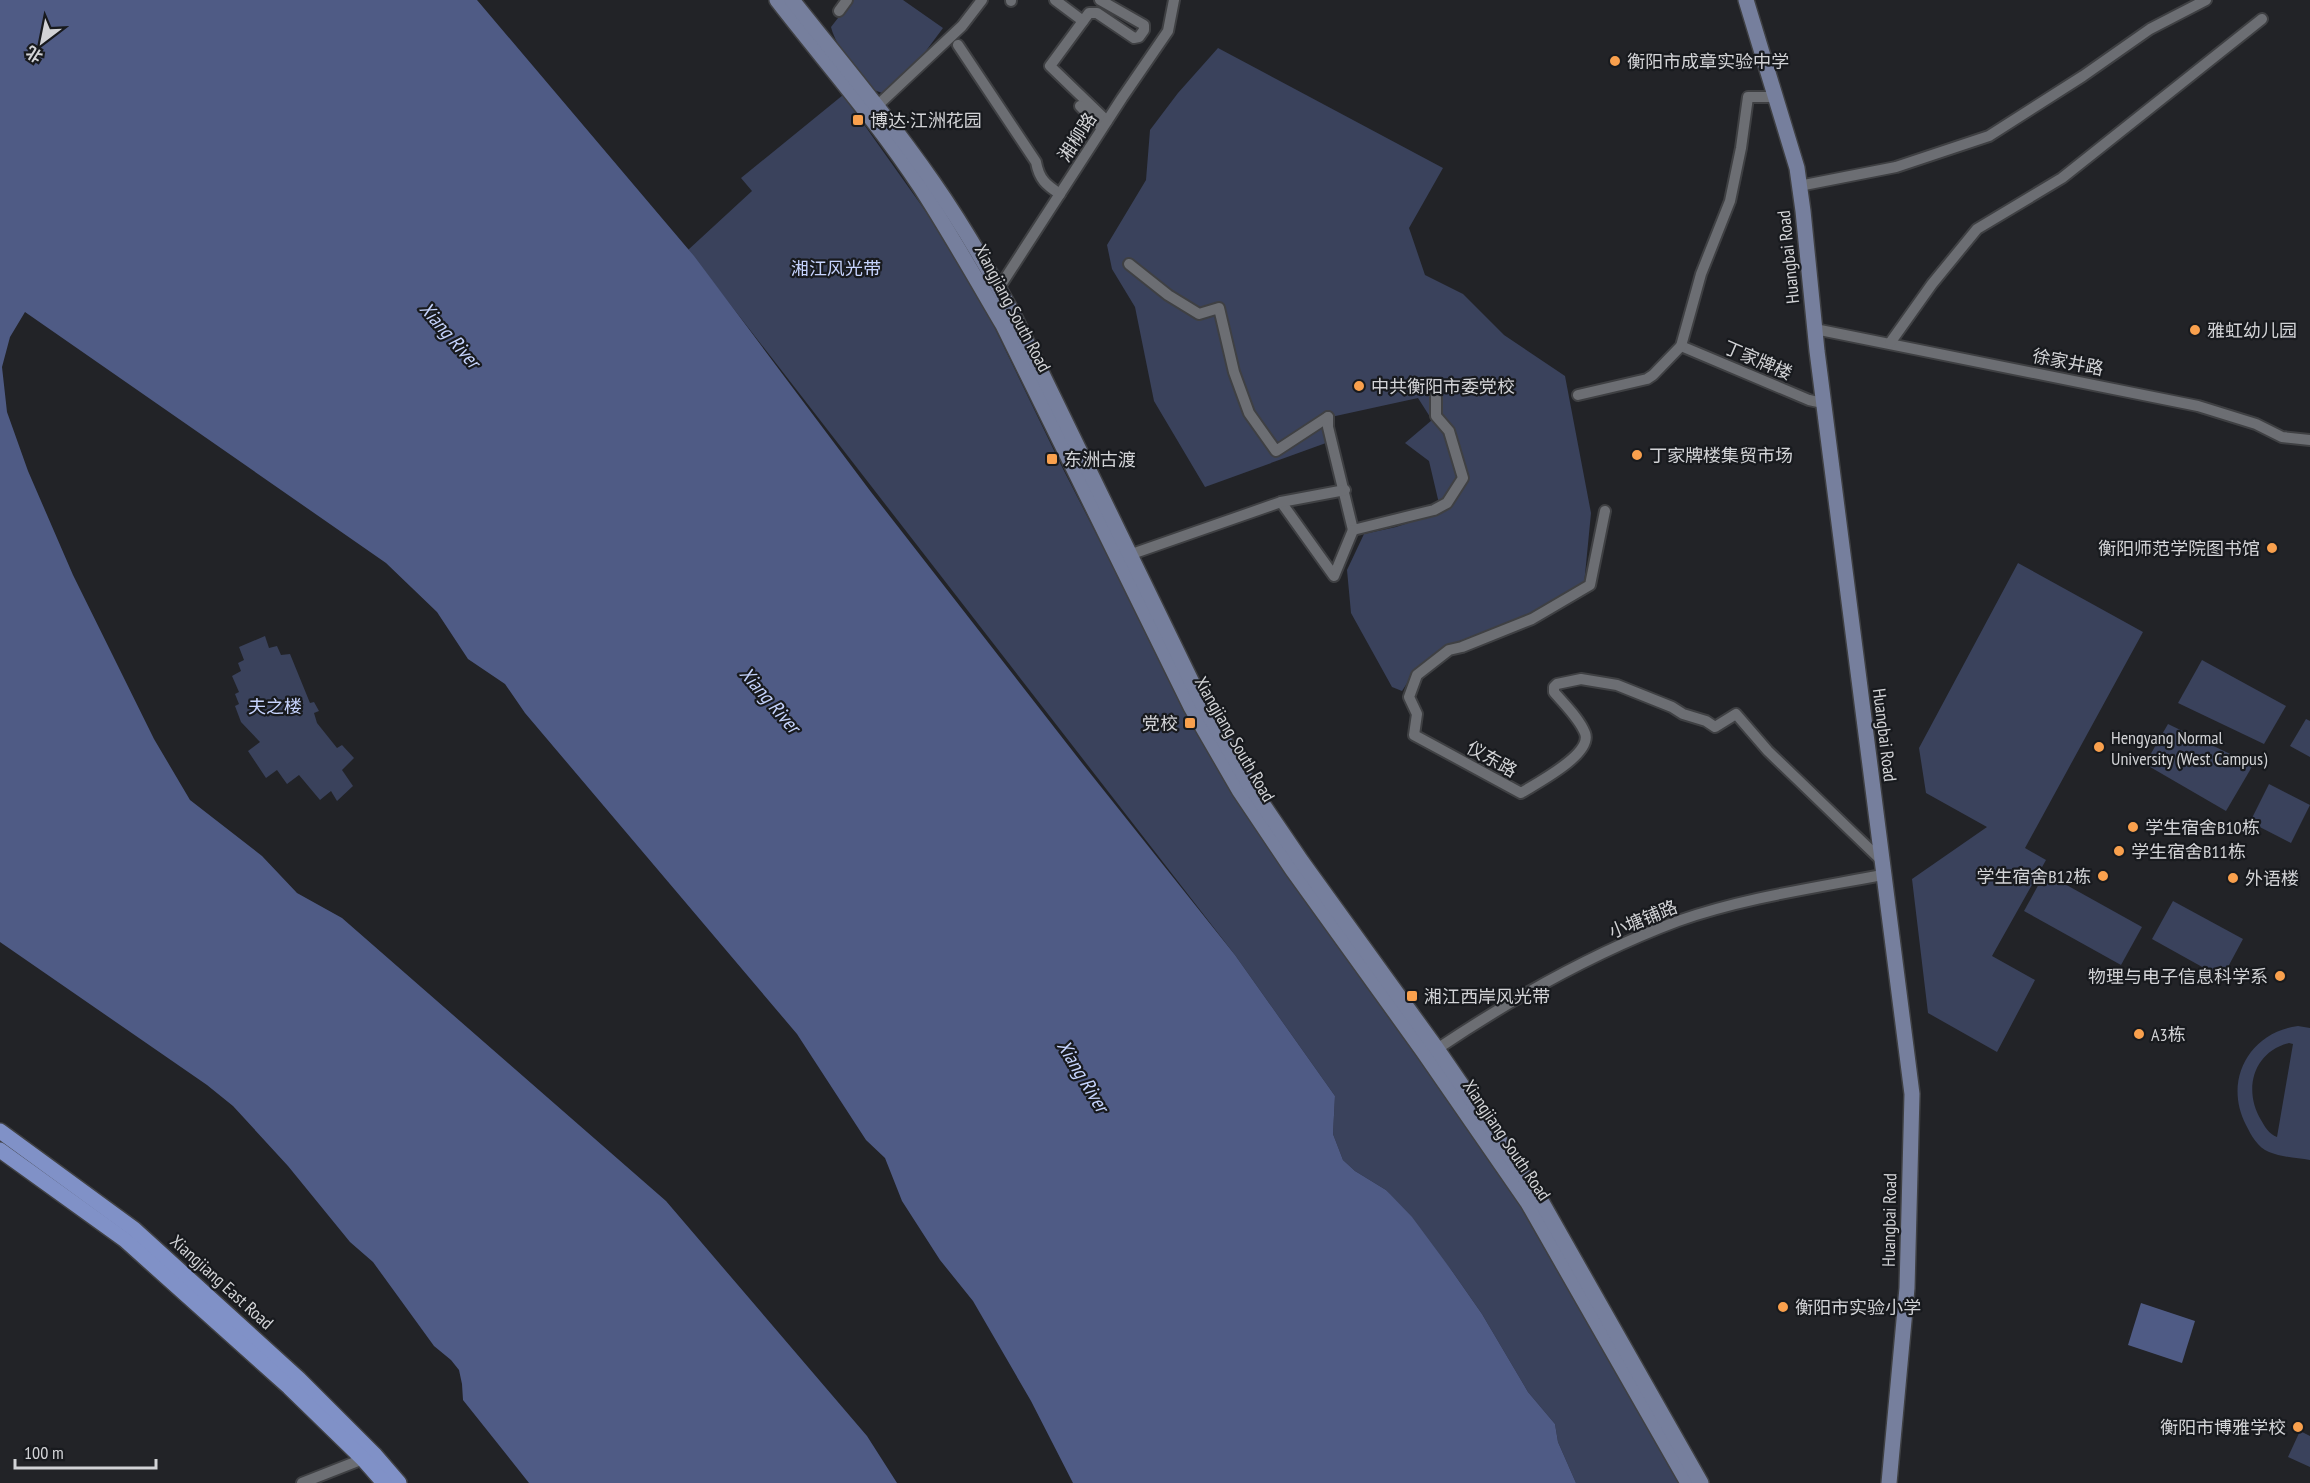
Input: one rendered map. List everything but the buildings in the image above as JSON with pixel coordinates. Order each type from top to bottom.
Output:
[{"type":"main road","name":"Xiangjiang South Road","points":[[777,0],[865,112],[920,187],[963,255],[1003,325],[1191,707],[1239,790],[1292,869],[1423,1051],[1528,1203],[1688,1483]]},
{"type":"main road","name":"Xiangjiang South Road","points":[[792,0],[877,106],[934,183],[999,288],[1201,701],[1249,784],[1540,1199],[1701,1483]]},
{"type":"main road","name":"Huangbai Road","points":[[1746,0],[1797,168],[1810,265],[1823,403],[1912,1094],[1907,1288],[1889,1483]]},
{"type":"main road","name":"Xiangjiang East Road","points":[[0,1131],[134,1229],[299,1379],[374,1454],[399,1483]]},
{"type":"main road","name":"Xiangjiang East Road","points":[[0,1150],[125,1240],[289,1387],[363,1459],[384,1483]]},
{"type":"street","points":[[839,11],[847,0]]},
{"type":"street","points":[[877,106],[962,26],[982,0]]},
{"type":"street","points":[[1055,0],[1083,21]]},
{"type":"street","points":[[1100,0],[1144,25],[1144,30],[1139,37],[1134,38],[1097,13],[1089,13],[1050,66],[1104,125]]},
{"type":"street","name":"湘柳路","points":[[999,288],[1104,125],[1168,31],[1174,0]]},
{"type":"street","points":[[1799,186],[1896,167],[1989,136],[2150,30],[2206,0]]},
{"type":"street","points":[[1890,343],[1932,284],[1977,229],[2062,178],[2262,19]]},
{"type":"street","points":[[958,45],[1036,162],[1038,174],[1045,185],[1060,194]]},
{"type":"street","points":[[1578,394],[1647,379],[1681,346],[1701,274],[1730,201],[1748,97],[1776,97]]},
{"type":"street","points":[[1129,264],[1168,295],[1199,314],[1219,308],[1233,372],[1249,413],[1276,451],[1328,417],[1328,427],[1353,530],[1335,576],[1281,502]]},
{"type":"street","name":"徐家井路","points":[[1815,329],[2198,406],[2256,424],[2282,437],[2310,440]]},
{"type":"street","name":"丁家牌楼","points":[[1681,346],[1809,400],[1823,403]]},
{"type":"street","points":[[1353,530],[1434,510],[1447,503],[1463,478],[1449,431],[1436,416],[1436,394]]},
{"type":"street","points":[[1129,555],[1281,502],[1345,490]]},
{"type":"street","name":"仪东路","points":[[1605,511],[1590,585],[1532,619],[1449,650],[1417,675],[1409,697],[1417,714],[1414,735],[1521,793],[1576,756],[1585,745],[1586,735],[1581,725],[1554,692],[1557,684],[1581,679],[1617,685],[1672,707],[1683,714],[1706,721],[1715,727],[1736,714],[1768,751],[1882,868]]},
{"type":"street","name":"小塘铺路","points":[[1437,1049],[1480,1020],[1612,948],[1680,921],[1882,868]]},
{"type":"street","points":[[302,1483],[363,1459]]},
{"type":"green space","points":[[852,0],[903,0],[943,28],[914,67],[882,93],[874,90],[849,61],[831,27]]},
{"type":"green space","name":"中共衡阳市委党校","points":[[1218,48],[1443,168],[1409,228],[1425,275],[1463,294],[1504,335],[1565,376],[1591,513],[1584,585],[1528,617],[1448,645],[1415,671],[1402,691],[1392,687],[1351,613],[1347,570],[1364,534],[1396,527],[1441,512],[1429,461],[1405,443],[1432,420],[1418,398],[1331,417],[1337,439],[1205,487],[1154,401],[1135,307],[1112,269],[1107,245],[1146,180],[1150,130],[1178,93]]},
{"type":"green space","name":"湘江风光带","points":[[843,95],[951,247],[987,312],[1062,467],[1197,731],[1398,1030],[1520,1203],[1680,1483],[1576,1483],[1558,1442],[1555,1424],[1528,1392],[1482,1314],[1452,1271],[1386,1190],[1355,1171],[1343,1160],[1333,1134],[1335,1096],[1235,955],[688,250],[752,191],[741,178]]},
{"type":"green space","points":[[2018,563],[2143,632],[2025,848],[2046,860],[1992,956],[2035,980],[1997,1052],[1928,1013],[1912,879],[1987,827],[1926,793],[1919,748]]},
{"type":"green space","name":"夫之楼","points":[[265,636],[269,648],[277,646],[281,655],[290,654],[310,703],[314,702],[319,711],[314,713],[317,723],[337,748],[342,745],[354,758],[342,770],[353,786],[337,801],[331,791],[320,800],[299,775],[287,784],[277,770],[266,778],[248,751],[260,742],[241,722],[235,706],[239,704],[235,694],[239,692],[232,676],[241,671],[238,663],[244,660],[239,647]]},
{"type":"green space","points":[[2202,660],[2286,706],[2264,744],[2178,703]]},
{"type":"green space","points":[[2306,719],[2310,721],[2310,757],[2290,746]]},
{"type":"green space","points":[[2168,724],[2253,765],[2226,811],[2145,764]]},
{"type":"green space","points":[[2269,784],[2310,805],[2291,843],[2250,822]]},
{"type":"green space","points":[[2045,873],[2142,927],[2121,965],[2024,911]]},
{"type":"green space","points":[[2173,901],[2243,939],[2222,978],[2152,939]]},
{"type":"green space","points":[[2298,1026],[2310,1028],[2310,1160],[2279,1155],[2261,1148],[2250,1133],[2240,1108],[2239,1076],[2245,1061],[2254,1048],[2281,1030]],"holes":[[[2289,1043],[2293,1044],[2277,1137],[2266,1128],[2261,1120],[2253,1097],[2252,1085],[2260,1063],[2267,1055],[2277,1048]]]},
{"type":"green space","points":[[2300,1431],[2310,1436],[2310,1467],[2288,1457]]},
{"type":"water","name":"Xiang River","points":[[0,0],[477,0],[694,256],[871,492],[1235,955],[1335,1096],[1333,1134],[1343,1160],[1355,1171],[1386,1190],[1412,1217],[1452,1271],[1482,1314],[1528,1392],[1555,1424],[1558,1442],[1576,1483],[1073,1483],[1031,1401],[973,1301],[940,1260],[902,1201],[885,1158],[866,1140],[797,1034],[525,713],[505,684],[468,659],[437,612],[386,563],[25,312],[10,337],[2,367],[7,412],[28,471],[73,575],[154,739],[190,800],[262,856],[297,893],[342,918],[666,1201],[867,1436],[897,1483],[529,1483],[463,1400],[459,1370],[434,1346],[373,1262],[350,1242],[288,1166],[233,1106],[207,1085],[0,942]]},
{"type":"water","points":[[2141,1303],[2195,1321],[2182,1363],[2128,1345]]},
{"type":"place","name":"衡阳市成章实验中学","points":[[1615,61]]},
{"type":"place","name":"博达·江洲花园","points":[[858,120]]},
{"type":"place","name":"雅虹幼儿园","points":[[2195,330]]},
{"type":"place","name":"中共衡阳市委党校","points":[[1359,386]]},
{"type":"place","name":"丁家牌楼集贸市场","points":[[1637,455]]},
{"type":"place","name":"东洲古渡","points":[[1052,459]]},
{"type":"place","name":"衡阳师范学院图书馆","points":[[2272,548]]},
{"type":"place","name":"党校","points":[[1190,723]]},
{"type":"place","name":"Hengyang Normal University (West Campus)","points":[[2099,747]]},
{"type":"place","name":"学生宿舍B10栋","points":[[2133,827]]},
{"type":"place","name":"学生宿舍B11栋","points":[[2119,851]]},
{"type":"place","name":"学生宿舍B12栋","points":[[2103,876]]},
{"type":"place","name":"外语楼","points":[[2233,878]]},
{"type":"place","name":"物理与电子信息科学系","points":[[2280,976]]},
{"type":"place","name":"湘江西岸风光带","points":[[1412,996]]},
{"type":"place","name":"A3栋","points":[[2139,1034]]},
{"type":"place","name":"衡阳市实验小学","points":[[1783,1307]]},
{"type":"place","name":"衡阳市博雅学校","points":[[2298,1427]]}]
